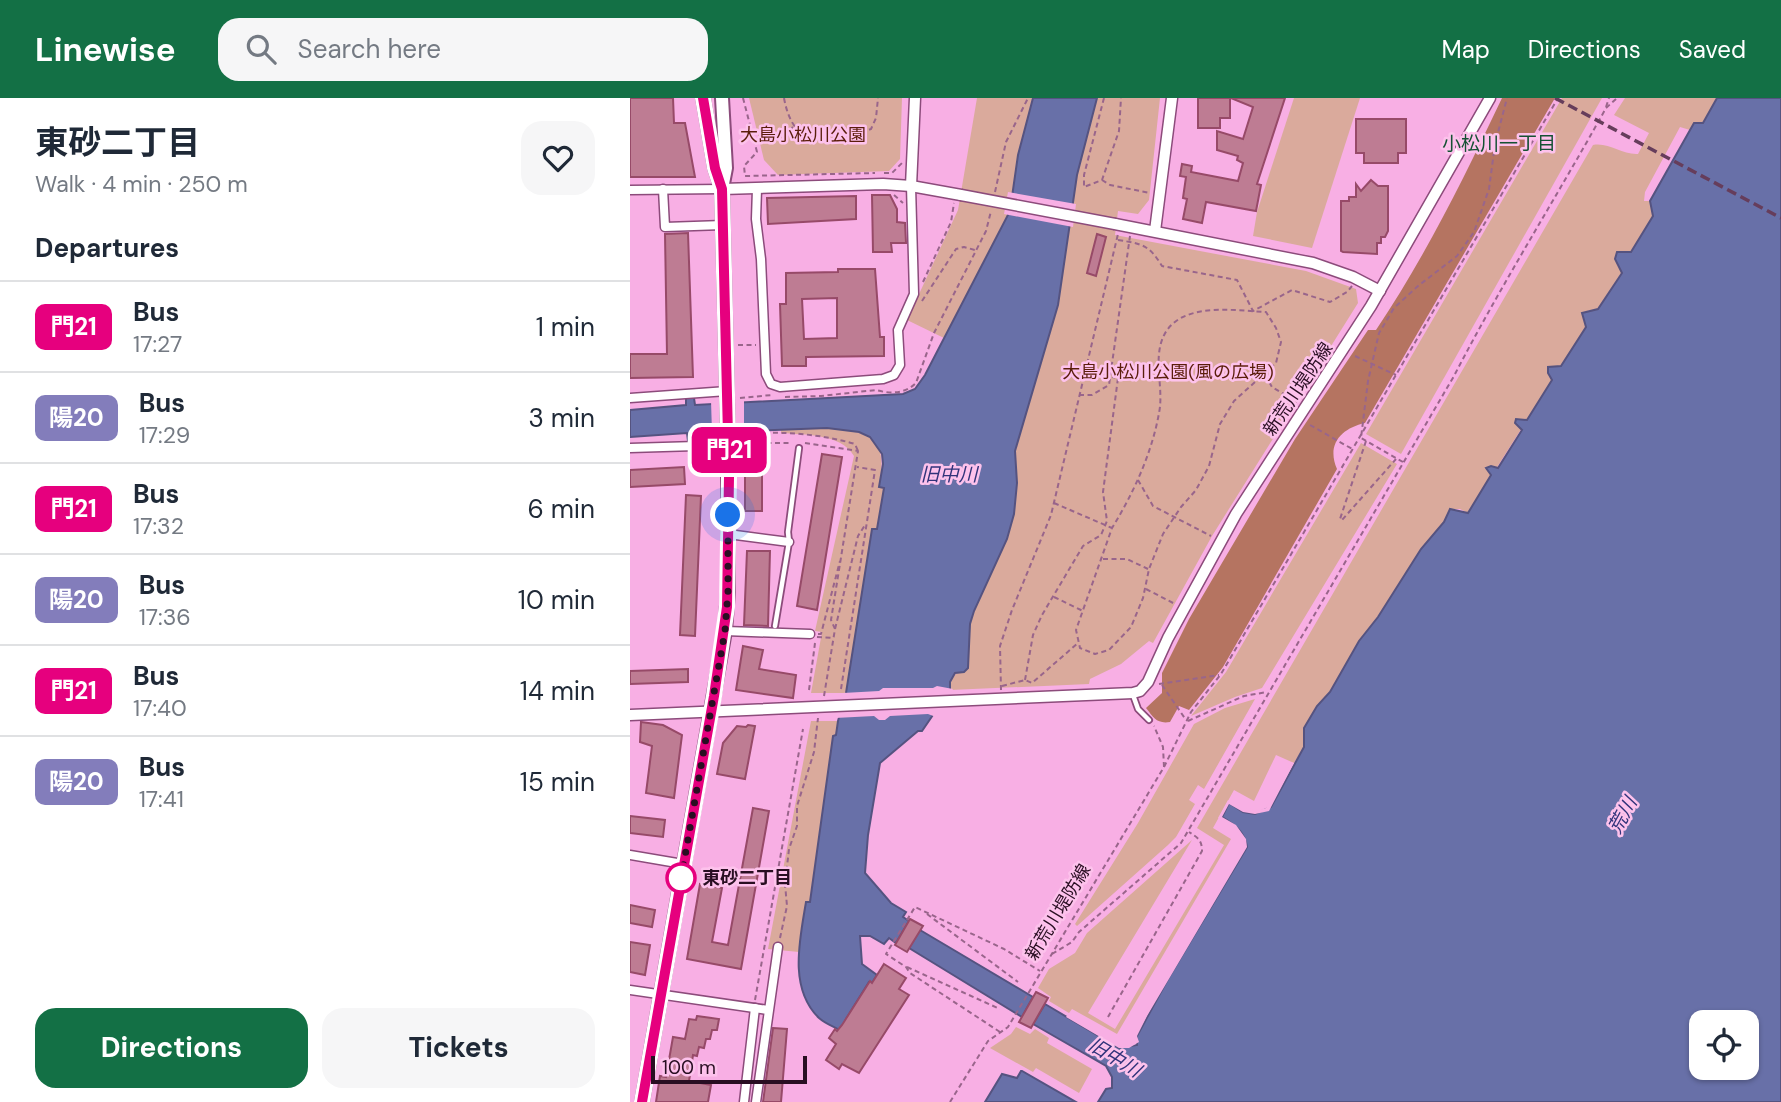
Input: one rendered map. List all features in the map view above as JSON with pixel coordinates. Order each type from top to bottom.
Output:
[{"type":"main road","points":[[703,98],[715,168],[722,189]]},
{"type":"main road","points":[[642,1102],[725,631],[732,441],[727,393],[722,189],[726,168],[722,98]]},
{"type":"street","points":[[757,188],[756,219],[761,259],[766,374],[771,384],[780,387],[883,379],[894,375],[900,365],[898,330],[914,294],[911,186],[915,98]]},
{"type":"street","points":[[1155,231],[1172,98]]},
{"type":"street","name":"新荒川堤防線","points":[[1133,693],[1140,691],[1148,682],[1236,514],[1380,291],[1490,98]]},
{"type":"street","points":[[630,190],[911,186],[1117,228],[1155,231],[1312,262],[1353,277],[1380,291]]},
{"type":"street","points":[[663,189],[665,227],[723,225]]},
{"type":"street","points":[[630,398],[727,393]]},
{"type":"street","points":[[630,448],[732,441]]},
{"type":"street","points":[[728,534],[789,542]]},
{"type":"street","points":[[725,631],[814,635]]},
{"type":"street","points":[[630,715],[824,710],[1133,693]]},
{"type":"street","points":[[630,855],[683,864]]},
{"type":"street","points":[[755,1102],[778,947]]},
{"type":"street","points":[[630,990],[768,1010]]},
{"type":"street","points":[[744,1102],[755,1008]]},
{"type":"lane","points":[[775,626],[789,542],[799,448]]},
{"type":"lane","points":[[1133,693],[1138,709],[1149,720]]},
{"type":"path","points":[[743,98],[757,152],[744,166],[745,176],[892,173],[903,161]]},
{"type":"path","points":[[783,98],[793,127],[813,140],[826,141],[871,128],[876,118],[878,98]]},
{"type":"path","points":[[993,200],[1006,142],[1028,98]]},
{"type":"path","points":[[1104,98],[1084,175],[1084,187],[1102,180],[1119,131],[1121,98]]},
{"type":"path","points":[[1404,462],[1361,438],[1371,364],[1379,333],[1388,316],[1411,293],[1457,256],[1474,232],[1489,189],[1495,144],[1507,98]]},
{"type":"path","name":"新荒川堤防線","points":[[950,1102],[988,1041],[1008,1027],[1164,767],[1191,712],[1221,674],[1354,450],[1558,98]]},
{"type":"path","points":[[1052,954],[1072,942],[1079,932],[1181,843],[1404,462],[1606,108],[1609,98]]},
{"type":"path","points":[[1606,108],[1617,98]]},
{"type":"path","points":[[751,131],[777,139],[793,127]]},
{"type":"path","points":[[1102,180],[1110,185],[1161,195]]},
{"type":"path","points":[[914,294],[922,284],[951,222],[958,195]]},
{"type":"path","points":[[934,333],[986,231],[992,210]]},
{"type":"path","points":[[1000,699],[1000,646],[1054,503],[1117,240],[1117,228]]},
{"type":"path","points":[[1474,232],[1478,235]]},
{"type":"path","points":[[1078,395],[1093,395],[1109,386],[1112,377],[1130,235]]},
{"type":"path","points":[[1117,240],[1150,248],[1162,266],[1237,280],[1253,311]]},
{"type":"path","points":[[916,309],[956,249],[964,247],[976,251]]},
{"type":"path","points":[[1253,311],[1292,290],[1330,302],[1352,286]]},
{"type":"path","points":[[1197,310],[1266,312],[1281,342],[1276,363],[1265,374],[1234,401],[1220,424],[1209,466],[1196,490],[1163,534],[1131,627],[1108,650],[1096,653],[1080,648],[1076,630],[1112,528],[1126,506],[1146,457],[1160,412],[1159,351],[1167,331],[1182,317],[1197,310]]},
{"type":"path","points":[[1382,313],[1388,316]]},
{"type":"path","points":[[742,345],[764,345]]},
{"type":"path","points":[[1355,356],[1397,376]]},
{"type":"path","points":[[1265,374],[1272,387],[1306,408]]},
{"type":"path","points":[[1025,680],[1033,635],[1053,596],[1083,546],[1101,535],[1105,525],[1103,492],[1118,378],[1112,377]]},
{"type":"path","points":[[1310,425],[1354,450]]},
{"type":"path","points":[[732,441],[781,433],[855,444],[858,451],[856,467],[831,620],[835,629]]},
{"type":"path","points":[[840,440],[839,447],[858,451]]},
{"type":"path","points":[[732,441],[748,443]]},
{"type":"path","points":[[1366,441],[1340,519],[1397,458]]},
{"type":"path","points":[[692,451],[693,467]]},
{"type":"path","points":[[841,690],[875,470],[856,467]]},
{"type":"path","points":[[1137,479],[1153,506],[1221,542]]},
{"type":"path","points":[[1054,503],[1112,528]]},
{"type":"path","points":[[778,947],[787,906],[785,884],[789,849],[797,826],[797,806],[824,710],[835,629],[858,536],[867,523]]},
{"type":"path","points":[[814,635],[821,634],[843,549]]},
{"type":"path","points":[[1102,559],[1127,559],[1149,569]]},
{"type":"path","points":[[1145,589],[1184,609]]},
{"type":"path","points":[[1053,596],[1083,611]]},
{"type":"path","points":[[814,635],[834,638]]},
{"type":"path","points":[[809,690],[814,635]]},
{"type":"path","points":[[1001,687],[1025,680],[1032,682],[1079,642]]},
{"type":"path","points":[[1162,685],[1221,674]]},
{"type":"path","points":[[1158,683],[1186,721],[1244,695],[1268,692]]},
{"type":"path","points":[[1149,720],[1157,729],[1163,747],[1164,767]]},
{"type":"path","points":[[755,1008],[803,729]]},
{"type":"path","points":[[1108,1017],[1202,851],[1199,838],[1188,831]]},
{"type":"path","points":[[1000,1009],[906,967],[886,954],[915,907],[1004,948],[1041,971]]},
{"type":"path","points":[[924,911],[1018,982]]},
{"type":"path","points":[[906,967],[910,973],[1000,1032]]},
{"type":"green space","name":"大島小松川公園","points":[[749,98],[902,98],[900,159],[889,171],[778,175],[764,160]]},
{"type":"green space","points":[[977,98],[1033,98],[1018,155],[1010,210],[944,338],[907,320],[958,210]]},
{"type":"green space","name":"大島小松川公園(風の広場)","points":[[1097,98],[1160,98],[1149,200],[1138,214],[1118,211],[1115,235],[1306,271],[1356,289],[1358,303],[1212,536],[1153,643],[1149,641],[1121,664],[1090,679],[1089,684],[950,690],[954,676],[966,666],[974,611],[1007,539],[1017,483],[1015,451],[1058,305],[1077,175]]},
{"type":"green space","points":[[1294,98],[1360,98],[1312,248],[1253,236],[1257,212]]},
{"type":"green space","points":[[1562,98],[1602,98],[1401,454],[1366,434]]},
{"type":"green space","points":[[1625,98],[1717,98],[1703,123],[1694,123],[1690,130],[1680,127],[1645,192],[1644,201],[1650,201],[1653,216],[1631,252],[1617,265],[1622,272],[1598,310],[1589,310],[1583,320],[1587,326],[1561,366],[1548,373],[1553,379],[1468,513],[1460,509],[1450,509],[1444,522],[1421,549],[1378,617],[1359,641],[1330,692],[1317,706],[1304,728],[1304,747],[1294,763],[1276,755],[1254,801],[1234,790],[1213,828],[1231,839],[1117,1034],[1072,1009],[1069,1013],[1049,1001],[1051,997],[1038,988],[1049,969],[1075,953],[1087,933],[1192,840],[1088,1013],[1115,1029],[1224,845],[1197,828],[1593,145],[1605,145],[1626,153],[1638,154],[1649,133],[1614,115]]},
{"type":"green space","points":[[827,428],[856,432],[874,440],[881,457],[879,486],[884,488],[877,530],[872,529],[846,693],[811,693],[822,632],[815,631],[854,456],[848,448],[831,439],[781,433],[781,429]]},
{"type":"green space","points":[[1361,443],[1397,464],[1262,688],[1191,716],[1226,672]]},
{"type":"green space","points":[[1255,699],[1204,789],[1198,785],[1189,800],[1195,804],[1176,837],[1077,926],[1075,924],[1138,823],[1194,724],[1225,708]]},
{"type":"green space","points":[[811,721],[838,721],[836,736],[833,736],[810,903],[806,902],[799,952],[768,949]]},
{"type":"green space","points":[[1016,1027],[1030,1034],[1035,1029],[1049,1038],[1047,1043],[1092,1069],[1079,1093],[1036,1068],[1033,1072],[990,1048],[1011,1034]]},
{"type":"shaded area","points":[[1502,98],[1555,98],[1365,423],[1349,429],[1338,438],[1334,452],[1337,469],[1223,667],[1189,710],[1179,706],[1170,722],[1159,721],[1146,708],[1162,693],[1162,673],[1189,619],[1295,439],[1368,330],[1376,330],[1411,274]]},
{"type":"water","name":"旧中川","points":[[1033,98],[1097,98],[1077,175],[1058,305],[1015,451],[1017,483],[1014,514],[1007,539],[970,624],[968,668],[964,672],[955,673],[950,682],[950,690],[922,731],[918,731],[880,763],[868,835],[865,873],[891,903],[906,912],[903,917],[909,921],[896,943],[889,938],[884,944],[870,936],[860,936],[862,964],[877,975],[872,983],[869,982],[841,1031],[819,1018],[809,1006],[800,978],[799,947],[806,902],[810,902],[833,736],[836,735],[846,693],[872,529],[877,529],[884,488],[879,487],[882,454],[870,437],[859,432],[827,428],[695,433],[695,440],[688,441],[687,433],[630,437],[630,410],[686,405],[686,398],[694,398],[695,405],[903,394],[915,389],[925,375],[1010,211],[1018,155]]},
{"type":"water","name":"荒川","points":[[1717,98],[1781,98],[1781,1102],[1098,1102],[1106,1089],[1112,1088],[1112,1077],[1106,1066],[1033,1024],[1045,1004],[1119,1048],[1137,1045],[1137,1036],[1168,979],[1247,847],[1238,829],[1222,817],[1229,803],[1243,812],[1255,814],[1271,807],[1304,747],[1304,728],[1317,706],[1330,692],[1359,641],[1378,617],[1421,549],[1444,522],[1450,509],[1468,513],[1491,475],[1486,468],[1498,468],[1522,430],[1515,423],[1516,419],[1527,420],[1552,380],[1548,367],[1561,366],[1586,327],[1582,313],[1598,309],[1622,273],[1615,259],[1617,252],[1631,252],[1653,216],[1650,201],[1694,123],[1703,123]]},
{"type":"water","points":[[920,930],[1033,997],[1022,1017],[909,948]]},
{"type":"water","points":[[1021,1071],[1076,1102],[985,1102],[1002,1074],[1017,1078]]},
{"type":"pier","points":[[1008,192],[1076,204],[1073,227],[1004,214]]},
{"type":"pier","points":[[744,399],[744,433],[712,433],[711,401]]},
{"type":"pier","points":[[937,686],[953,689],[936,717],[928,714],[890,716],[885,720],[874,716],[835,718],[843,693]]},
{"type":"pier","points":[[1291,762],[1294,763],[1269,811],[1255,814],[1243,812],[1229,804],[1222,817],[1236,825],[1246,839],[1247,847],[1147,1016],[1137,1036],[1139,1042],[1129,1048],[1119,1048],[1066,1017],[1068,1014],[1120,1044],[1128,1045],[1135,1041],[1133,1035],[1144,1014],[1243,846],[1243,840],[1233,828],[1218,818],[1228,800],[1244,808],[1266,808]]},
{"type":"building","points":[[630,98],[673,98],[674,123],[685,123],[695,177],[630,177]]},
{"type":"building","points":[[1198,98],[1230,98],[1230,118],[1220,118],[1220,128],[1198,128]]},
{"type":"building","points":[[1231,98],[1285,98],[1257,184],[1261,185],[1256,211],[1206,202],[1202,223],[1183,219],[1187,199],[1183,198],[1186,177],[1180,176],[1182,164],[1192,166],[1191,172],[1238,181],[1243,163],[1237,160],[1238,156],[1217,150],[1217,131],[1243,139],[1253,107]]},
{"type":"building","points":[[1356,119],[1406,119],[1406,153],[1398,153],[1398,163],[1364,163],[1364,153],[1356,153]]},
{"type":"building","points":[[1371,180],[1378,186],[1388,186],[1388,231],[1385,237],[1381,237],[1381,243],[1377,243],[1377,254],[1343,252],[1341,201],[1356,197],[1356,184],[1361,191]]},
{"type":"building","points":[[872,195],[890,195],[897,209],[897,222],[905,223],[906,243],[891,243],[892,252],[873,252]]},
{"type":"building","points":[[856,196],[856,219],[768,224],[767,198]]},
{"type":"building","points":[[688,233],[693,377],[630,378],[630,354],[667,354],[665,234]]},
{"type":"building","points":[[1097,234],[1106,237],[1096,276],[1087,273]]},
{"type":"building","points":[[838,269],[875,269],[884,356],[806,357],[806,366],[782,366],[780,304],[786,304],[786,273],[838,272]],"holes":[[[837,298],[837,338],[804,339],[802,299]]]},
{"type":"building","points":[[822,454],[842,457],[817,610],[797,606]]},
{"type":"building","points":[[745,463],[762,464],[762,511],[745,511]]},
{"type":"building","points":[[684,467],[685,484],[630,487],[630,470]]},
{"type":"building","points":[[686,495],[701,496],[695,636],[680,635]]},
{"type":"building","points":[[747,551],[770,551],[768,626],[744,625]]},
{"type":"building","points":[[743,646],[763,650],[759,669],[796,675],[793,698],[736,690]]},
{"type":"building","points":[[688,669],[688,682],[630,684],[630,671]]},
{"type":"building","points":[[641,722],[663,725],[682,735],[674,798],[646,793],[652,746],[640,742]]},
{"type":"building","points":[[737,726],[755,726],[745,779],[717,774],[723,743]]},
{"type":"building","points":[[753,808],[769,811],[741,969],[687,959],[700,884],[722,888],[712,942],[728,945]]},
{"type":"building","points":[[630,816],[665,820],[663,837],[630,833]]},
{"type":"building","points":[[630,905],[655,910],[652,927],[630,923]]},
{"type":"building","points":[[910,919],[923,926],[907,952],[895,945]]},
{"type":"building","points":[[630,942],[650,945],[645,975],[630,972]]},
{"type":"building","points":[[884,964],[906,978],[899,989],[909,995],[859,1073],[842,1064],[839,1069],[826,1060],[836,1044],[829,1038],[835,1029],[837,1031],[842,1025]]},
{"type":"building","points":[[1036,992],[1048,998],[1031,1028],[1019,1022]]},
{"type":"building","points":[[697,1016],[719,1019],[717,1030],[712,1030],[704,1048],[699,1047],[697,1056],[693,1055],[689,1081],[711,1085],[708,1102],[656,1102],[660,1076],[666,1077],[673,1037],[685,1039],[689,1019],[696,1020]]},
{"type":"building","points":[[773,1028],[787,1029],[781,1102],[763,1102]]},
{"type":"railway","points":[[1555,98],[1781,218]]},
{"type":"bus line","name":"門21","points":[[642,1102],[714,696],[727,607],[729,477],[722,189],[715,168],[703,98]]},
{"type":"place","name":"東砂二丁目","points":[[681,878]]},
{"type":"district","name":"小松川一丁目","points":[[1499,143]]},
{"type":"route","points":[[681,878],[679,890],[725,631],[728,515]]}]
